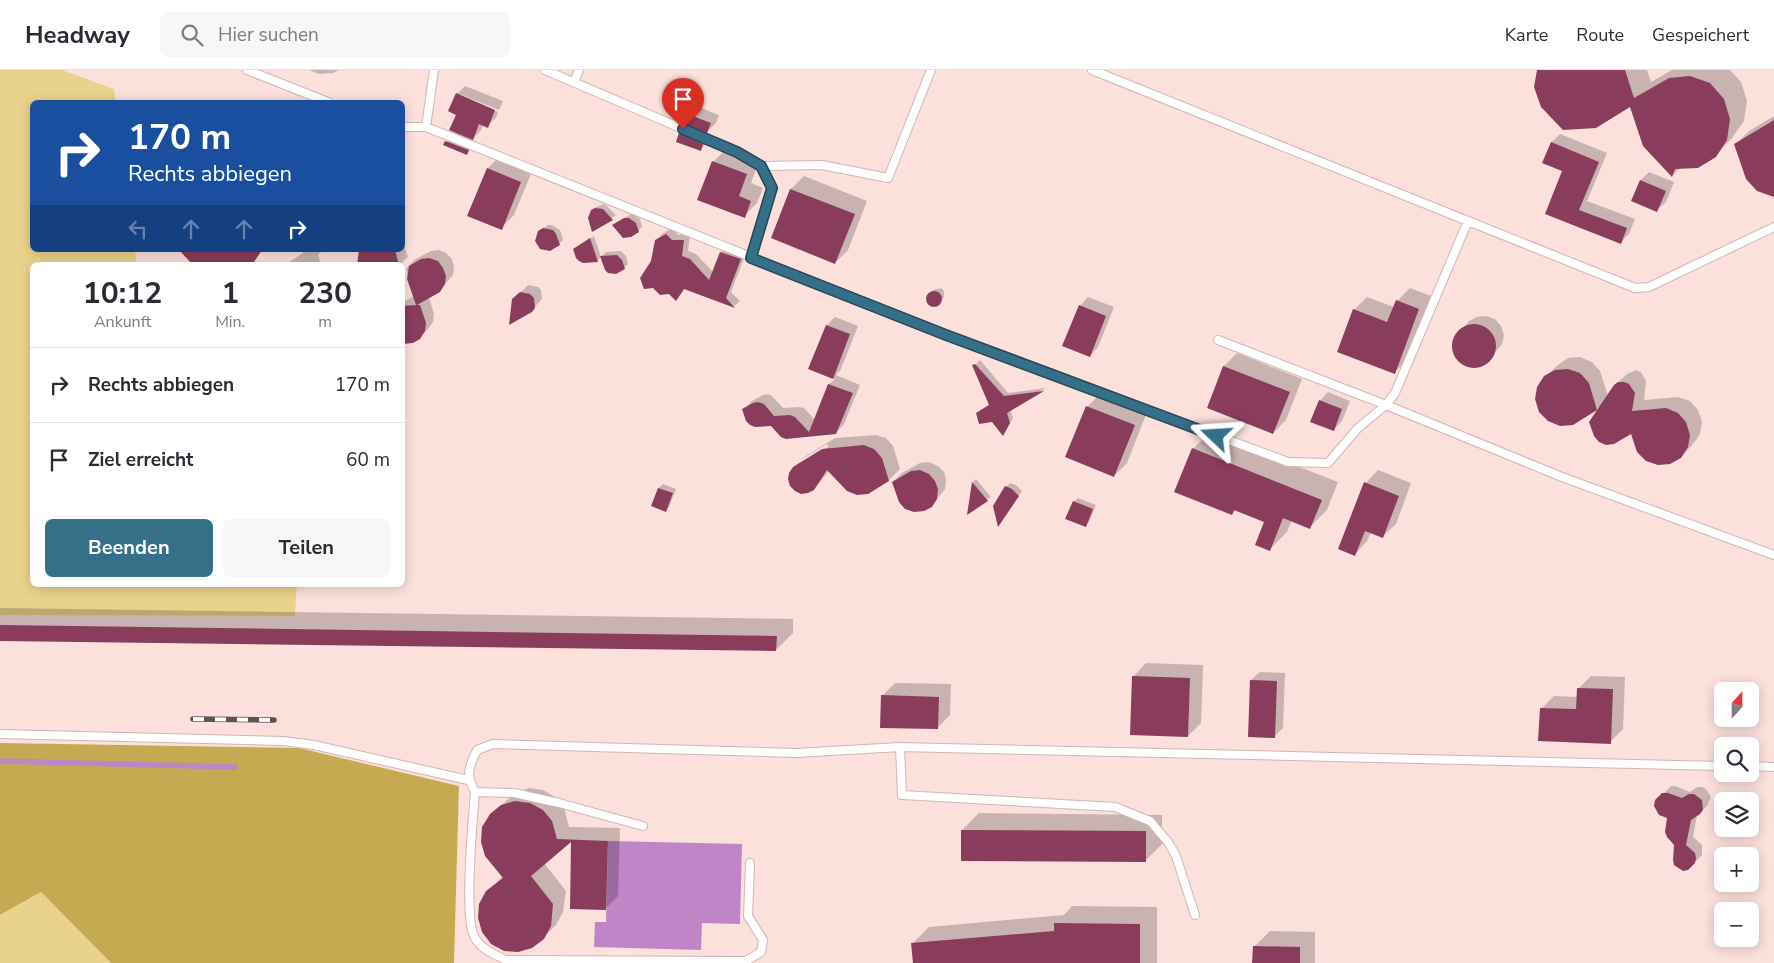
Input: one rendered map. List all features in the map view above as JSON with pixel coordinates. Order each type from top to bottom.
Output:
[{"type":"lane","points":[[246,70],[323,100]]},
{"type":"lane","points":[[426,127],[434,70]]},
{"type":"lane","points":[[545,70],[737,152],[761,166],[822,165],[888,178],[931,70]]},
{"type":"lane","points":[[574,82],[579,70]]},
{"type":"lane","points":[[1092,70],[1635,288],[1649,287],[1774,227]]},
{"type":"lane","points":[[405,127],[426,127],[946,335],[1288,462],[1328,463],[1358,428],[1386,405],[1395,393],[1468,221]]},
{"type":"lane","points":[[751,258],[772,188],[761,166]]},
{"type":"lane","points":[[1218,340],[1386,405],[1562,478],[1774,555]]},
{"type":"lane","points":[[0,734],[284,741],[314,744],[468,780]]},
{"type":"lane","points":[[750,863],[748,916],[763,940],[762,952],[746,961],[506,960],[486,951],[474,937],[469,910],[475,792],[468,780],[476,750],[493,744],[796,753],[900,747],[1714,766]]},
{"type":"lane","points":[[900,747],[902,795],[1115,807],[1150,821],[1168,842],[1176,856],[1195,915]]},
{"type":"lane","points":[[1759,766],[1774,767]]},
{"type":"lane","points":[[475,792],[514,793],[643,826]]},
{"type":"shaded area","points":[[0,70],[62,70],[114,89],[116,100],[30,100],[30,252],[135,252],[137,262],[30,262],[30,587],[297,587],[295,616],[0,615]]},
{"type":"shaded area","points":[[62,70],[1774,70],[1774,963],[454,963],[459,786],[135,746],[0,743],[0,615],[295,616],[297,587],[405,587],[405,262],[137,262],[135,252],[405,252],[405,100],[116,100],[114,89]]},
{"type":"shaded area","points":[[0,743],[299,748],[459,786],[454,963],[111,963],[41,892],[0,915]]},
{"type":"shaded area","points":[[608,841],[742,844],[740,924],[702,923],[701,950],[594,947],[595,922],[606,922]]},
{"type":"shaded area","points":[[41,892],[111,963],[0,963],[0,915]]},
{"type":"building","points":[[1537,70],[1625,70],[1634,98],[1669,78],[1690,76],[1710,83],[1724,99],[1730,119],[1727,140],[1716,157],[1698,168],[1675,169],[1672,177],[1643,146],[1630,107],[1596,128],[1563,130],[1541,107],[1534,87]]},
{"type":"building","points":[[456,93],[495,110],[488,128],[479,124],[473,140],[449,130],[456,115],[448,111]]},
{"type":"building","points":[[687,114],[711,123],[707,133],[683,123]]},
{"type":"building","points":[[1774,120],[1774,197],[1757,191],[1746,179],[1734,144]]},
{"type":"building","points":[[679,133],[703,144],[701,151],[676,142]]},
{"type":"building","points":[[445,141],[469,150],[467,155],[443,145]]},
{"type":"building","points":[[1551,142],[1599,162],[1579,210],[1627,228],[1621,244],[1545,214],[1562,171],[1542,163]]},
{"type":"building","points":[[712,161],[747,174],[739,196],[751,201],[745,218],[697,200]]},
{"type":"building","points":[[487,168],[521,182],[502,230],[467,216]]},
{"type":"building","points":[[1640,180],[1666,191],[1657,212],[1631,201]]},
{"type":"building","points":[[790,189],[855,214],[835,264],[771,238]]},
{"type":"building","points":[[595,208],[603,209],[613,220],[592,232],[588,218],[591,210]]},
{"type":"building","points":[[624,218],[629,218],[636,223],[639,232],[631,237],[623,238],[612,225]]},
{"type":"building","points":[[543,228],[553,230],[560,245],[550,251],[540,249],[535,241],[538,231]]},
{"type":"building","points":[[666,234],[672,240],[684,240],[682,256],[690,259],[709,280],[720,252],[741,259],[726,298],[735,308],[684,289],[676,301],[669,294],[660,295],[653,288],[644,289],[640,278],[651,261],[655,240]]},
{"type":"building","points":[[590,238],[598,262],[583,263],[576,258],[573,249]]},
{"type":"building","points":[[181,252],[261,252],[254,262],[190,262]]},
{"type":"building","points":[[359,252],[396,252],[398,262],[357,262]]},
{"type":"building","points":[[617,255],[622,260],[625,269],[616,274],[608,273],[600,256]]},
{"type":"building","points":[[429,258],[438,261],[446,276],[445,284],[440,292],[417,305],[420,305],[426,323],[425,331],[420,339],[413,343],[405,344],[405,306],[416,305],[407,279],[409,266],[421,259]]},
{"type":"building","points":[[934,291],[940,293],[942,299],[940,305],[934,307],[928,305],[926,299],[928,293]]},
{"type":"building","points":[[520,292],[530,294],[534,298],[535,308],[532,312],[509,325],[512,299]]},
{"type":"building","points":[[1396,300],[1419,309],[1395,374],[1337,352],[1353,309],[1387,322]]},
{"type":"building","points":[[1079,305],[1106,316],[1090,357],[1062,346]]},
{"type":"building","points":[[1474,324],[1486,328],[1492,334],[1496,346],[1492,358],[1486,364],[1474,368],[1462,364],[1456,358],[1452,346],[1456,334],[1462,328]]},
{"type":"building","points":[[826,325],[850,334],[833,379],[808,369]]},
{"type":"building","points":[[975,364],[1004,396],[1044,391],[1007,413],[1010,423],[1003,436],[992,422],[979,424],[976,413],[989,405],[972,365]]},
{"type":"building","points":[[1223,366],[1290,392],[1273,434],[1207,408]]},
{"type":"building","points":[[1568,369],[1580,373],[1589,383],[1597,410],[1573,425],[1560,426],[1548,421],[1539,412],[1535,399],[1537,387],[1544,376],[1555,370]]},
{"type":"building","points":[[1618,382],[1629,384],[1635,393],[1632,411],[1666,408],[1678,413],[1686,422],[1690,435],[1688,447],[1681,458],[1670,464],[1658,465],[1646,461],[1637,452],[1631,434],[1614,444],[1606,445],[1599,442],[1594,436],[1589,422]]},
{"type":"building","points":[[828,384],[853,393],[836,434],[786,439],[781,437],[771,426],[755,427],[746,421],[742,409],[758,402],[764,404],[774,416],[790,415],[795,417],[809,432]]},
{"type":"building","points":[[1319,400],[1342,409],[1334,431],[1310,422]]},
{"type":"building","points":[[1086,406],[1135,425],[1114,477],[1065,457]]},
{"type":"building","points":[[864,445],[874,449],[882,458],[889,481],[868,494],[857,495],[847,491],[827,470],[814,490],[808,493],[801,494],[790,486],[788,479],[793,467],[822,449]]},
{"type":"building","points":[[1192,448],[1322,500],[1310,529],[1283,518],[1270,551],[1255,545],[1264,522],[1234,510],[1232,515],[1174,492]]},
{"type":"building","points":[[920,470],[929,474],[935,481],[938,489],[937,499],[932,507],[924,511],[914,512],[905,509],[899,502],[892,482],[911,471]]},
{"type":"building","points":[[972,482],[988,501],[967,515]]},
{"type":"building","points":[[1364,482],[1399,496],[1383,538],[1365,531],[1355,556],[1338,549]]},
{"type":"building","points":[[1005,486],[1012,489],[1019,496],[998,527],[993,506]]},
{"type":"building","points":[[658,488],[673,493],[666,512],[651,506]]},
{"type":"building","points":[[1073,501],[1093,509],[1086,527],[1065,519]]},
{"type":"building","points":[[0,625],[777,636],[776,651],[0,641]]},
{"type":"building","points":[[1132,676],[1190,678],[1188,737],[1130,735]]},
{"type":"building","points":[[1250,680],[1277,681],[1275,738],[1248,737]]},
{"type":"building","points":[[1577,688],[1613,689],[1611,744],[1538,741],[1540,708],[1576,709]]},
{"type":"building","points":[[881,695],[939,697],[938,729],[880,728]]},
{"type":"building","points":[[1662,793],[1682,798],[1689,794],[1694,794],[1702,800],[1703,810],[1691,820],[1686,845],[1695,853],[1696,858],[1695,863],[1688,870],[1683,871],[1674,865],[1674,845],[1665,832],[1667,818],[1659,815],[1654,806],[1655,800]]},
{"type":"building","points":[[515,801],[530,803],[543,810],[552,821],[557,839],[608,841],[606,910],[570,909],[571,842],[531,876],[553,904],[551,926],[544,939],[532,948],[518,952],[504,951],[491,944],[482,932],[478,918],[479,904],[486,891],[503,878],[485,856],[481,842],[482,827],[490,814],[501,805]]},
{"type":"building","points":[[961,830],[1146,831],[1146,862],[961,861]]},
{"type":"building","points":[[1054,923],[1140,924],[1140,963],[913,963],[911,943],[1054,931]]},
{"type":"building","points":[[1253,946],[1300,947],[1300,963],[1252,963]]},
{"type":"waterway","points":[[0,761],[235,767]]},
{"type":"railway","points":[[193,719],[274,720]]},
{"type":"route","points":[[683,129],[737,152],[761,166],[772,188],[751,258],[946,335],[1216,436]]}]
